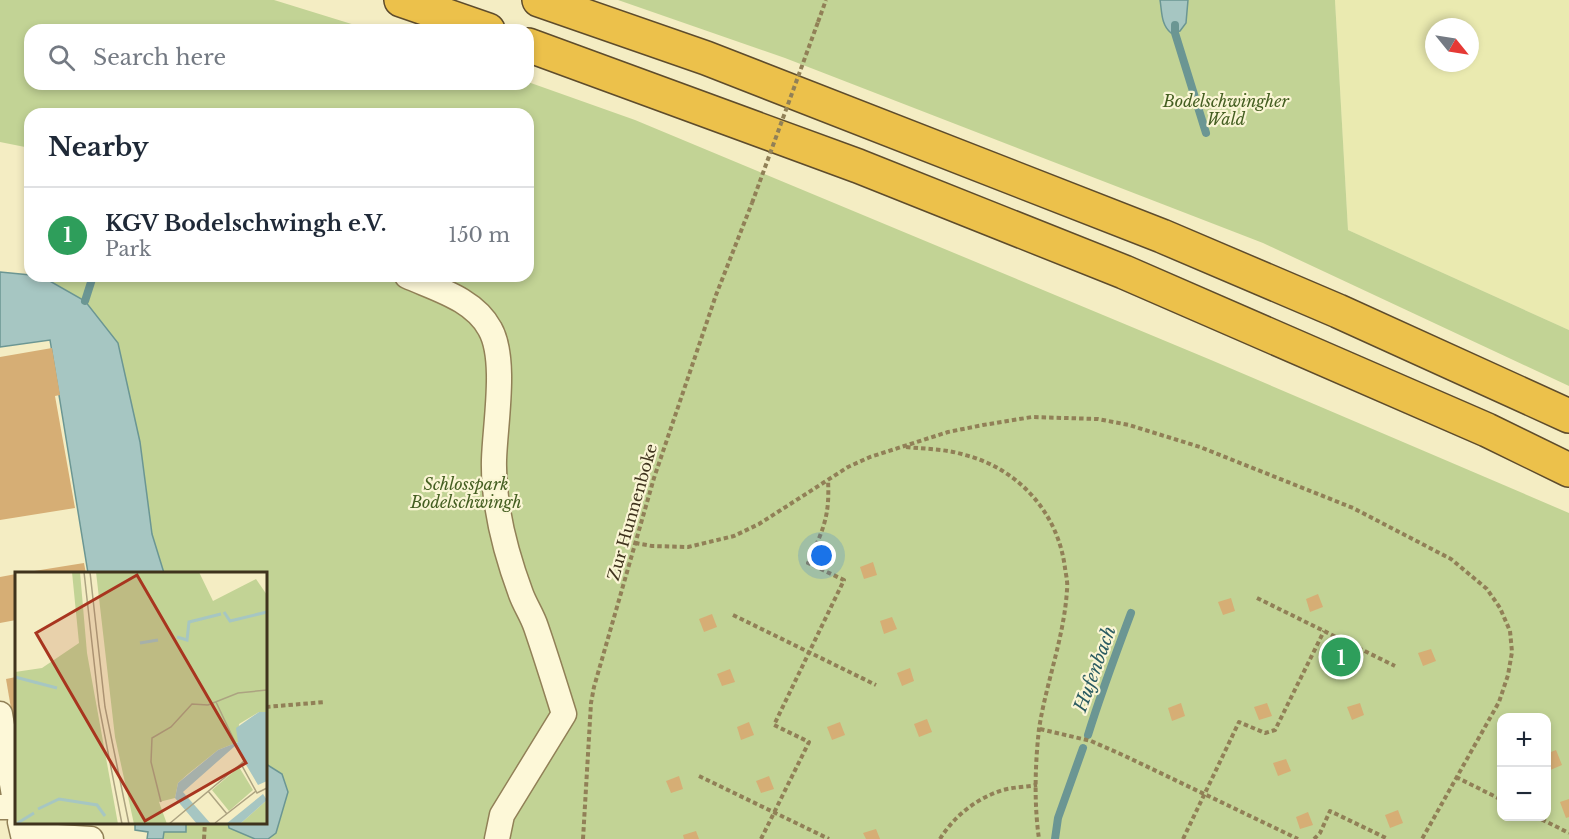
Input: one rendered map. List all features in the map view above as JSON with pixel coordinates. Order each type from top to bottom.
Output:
[{"type":"highway","points":[[401,0],[471,24]]},
{"type":"highway","points":[[539,0],[718,63],[1162,236],[1569,416]]},
{"type":"highway","points":[[534,47],[858,166],[1124,272],[1487,430],[1569,470]]},
{"type":"lane","points":[[420,282],[467,303],[481,315],[490,327],[497,345],[494,462],[496,501],[501,528],[521,595],[535,624],[564,714],[502,814],[496,839]]},
{"type":"lane","points":[[0,714],[9,813]]},
{"type":"lane","points":[[16,824],[23,835],[91,839]]},
{"type":"path","name":"Zur Hunnenboke","points":[[583,839],[591,703],[635,543],[692,364],[825,0]]},
{"type":"path","points":[[635,543],[688,547],[734,536],[759,524],[848,467],[870,457],[948,432],[1032,417],[1098,419],[1129,425],[1200,447],[1353,508],[1451,559],[1487,589],[1500,608],[1510,631],[1512,652],[1508,675],[1499,702],[1422,839]]},
{"type":"path","points":[[904,447],[966,455],[995,466],[1015,478],[1041,506],[1051,522],[1063,554],[1067,588],[1062,626],[1040,729],[1036,818],[1039,839]]},
{"type":"path","points":[[761,839],[809,741],[774,724],[844,580],[808,562],[826,522],[829,503],[828,480]]},
{"type":"path","points":[[1257,598],[1395,666]]},
{"type":"path","points":[[733,615],[876,685]]},
{"type":"path","points":[[1183,839],[1239,722],[1259,732],[1275,730],[1324,632]]},
{"type":"path","points":[[267,707],[325,702]]},
{"type":"path","points":[[1040,729],[1090,741],[1298,839]]},
{"type":"path","points":[[699,776],[829,839]]},
{"type":"path","points":[[1456,777],[1497,798]]},
{"type":"path","points":[[940,839],[955,817],[982,801],[1003,790],[1037,785]]},
{"type":"path","points":[[1314,839],[1320,833],[1330,811],[1388,839]]},
{"type":"path","points":[[1546,821],[1569,832]]},
{"type":"path","points":[[204,839],[206,824]]},
{"type":"green space","name":"Schlosspark Bodelschwingh","points":[[0,0],[274,0],[352,24],[24,24],[24,90],[534,90],[534,84],[635,120],[1211,360],[1569,513],[1569,839],[163,839],[163,832],[186,832],[186,824],[267,824],[267,572],[164,572],[152,534],[140,442],[85,301],[52,282],[534,282],[534,108],[24,108],[24,147],[0,142]]},
{"type":"green space","name":"Bodelschwingher Wald","points":[[618,0],[1335,0],[1348,230],[1569,330],[1569,386],[1263,243],[785,58]]},
{"type":"green space","points":[[1335,0],[1569,0],[1569,330],[1348,230]]},
{"type":"water","points":[[1160,0],[1188,0],[1186,23],[1180,31],[1171,33],[1165,26]]},
{"type":"water","points":[[0,272],[24,274],[24,282],[52,282],[85,301],[118,343],[140,442],[152,534],[164,572],[88,572],[50,340],[0,347]]},
{"type":"water","points":[[267,765],[282,774],[288,792],[276,833],[268,839],[255,839],[229,828],[228,824],[267,824]]},
{"type":"water","points":[[135,824],[186,824],[186,832],[164,832],[163,839],[147,839],[148,832],[135,830]]},
{"type":"building","points":[[52,348],[60,395],[55,396],[75,508],[0,520],[0,357]]},
{"type":"building","points":[[873,562],[877,575],[864,579],[860,567]]},
{"type":"building","points":[[84,563],[86,572],[28,572]]},
{"type":"building","points":[[15,574],[15,620],[0,623],[0,577]]},
{"type":"building","points":[[1318,594],[1323,607],[1310,612],[1306,599]]},
{"type":"building","points":[[1231,598],[1235,611],[1223,615],[1218,602]]},
{"type":"building","points":[[712,614],[717,627],[704,632],[699,619]]},
{"type":"building","points":[[892,617],[897,629],[884,634],[880,621]]},
{"type":"building","points":[[1431,649],[1436,661],[1423,666],[1418,653]]},
{"type":"building","points":[[910,668],[914,681],[902,686],[897,673]]},
{"type":"building","points":[[730,669],[735,682],[722,686],[717,674]]},
{"type":"building","points":[[15,677],[15,732],[6,679]]},
{"type":"building","points":[[1181,703],[1185,716],[1172,721],[1168,708]]},
{"type":"building","points":[[1267,703],[1272,716],[1259,720],[1254,707]]},
{"type":"building","points":[[1360,703],[1364,715],[1352,720],[1347,707]]},
{"type":"building","points":[[927,719],[932,732],[919,737],[914,724]]},
{"type":"building","points":[[749,722],[754,735],[741,740],[737,727]]},
{"type":"building","points":[[840,722],[845,735],[832,740],[827,727]]},
{"type":"building","points":[[1556,750],[1562,765],[1551,770],[1551,767],[1551,752]]},
{"type":"building","points":[[1286,759],[1291,771],[1278,776],[1273,763]]},
{"type":"building","points":[[679,776],[683,789],[671,793],[666,781]]},
{"type":"building","points":[[769,776],[774,789],[761,793],[756,781]]},
{"type":"building","points":[[1569,799],[1569,817],[1566,818],[1560,802]]},
{"type":"building","points":[[1398,810],[1403,823],[1390,828],[1385,815]]},
{"type":"building","points":[[1308,812],[1313,825],[1300,829],[1296,817]]},
{"type":"building","points":[[876,829],[880,839],[866,839],[863,833]]},
{"type":"building","points":[[696,831],[699,839],[684,839],[683,835]]},
{"type":"waterway","name":"Hufenbach","points":[[1175,25],[1175,33],[1206,133]]},
{"type":"waterway","points":[[85,301],[91,282]]},
{"type":"waterway","name":"Hufenbach","points":[[1088,735],[1131,613]]},
{"type":"waterway","name":"Hufenbach","points":[[1055,839],[1058,818],[1083,748]]},
{"type":"place","name":"KGV Bodelschwingh e.V.","points":[[1341,657]]}]
